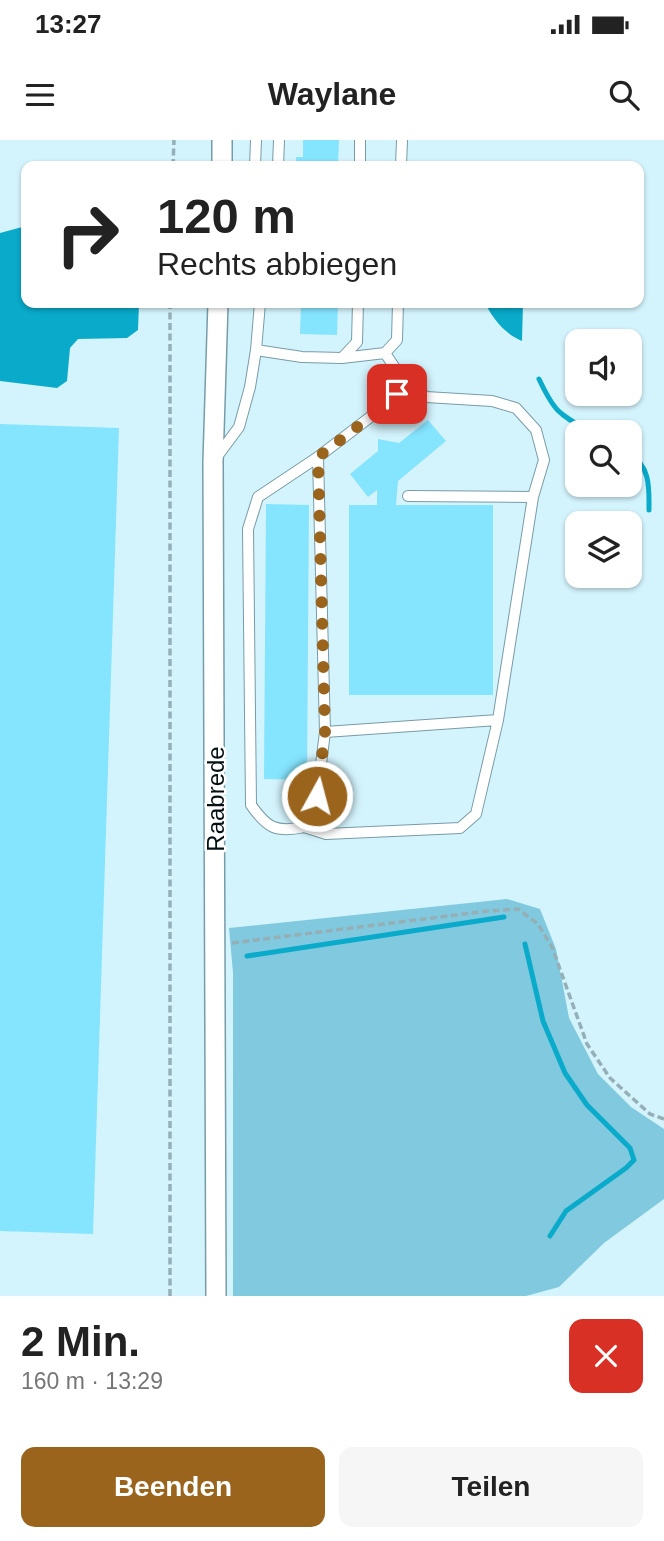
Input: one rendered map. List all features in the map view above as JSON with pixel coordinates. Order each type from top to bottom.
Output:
[{"type":"street","points":[[222,140],[222,161]]},
{"type":"street","name":"Raabrede","points":[[216,1296],[213,462],[218,308]]},
{"type":"lane","points":[[255,161],[256,140]]},
{"type":"lane","points":[[278,161],[279,140]]},
{"type":"lane","points":[[360,140],[360,161]]},
{"type":"lane","points":[[401,161],[402,140]]},
{"type":"lane","points":[[213,462],[239,427],[250,387],[260,308]]},
{"type":"lane","points":[[342,358],[357,342],[358,308]]},
{"type":"lane","points":[[256,350],[302,357],[342,358],[385,353],[397,340],[398,308]]},
{"type":"lane","points":[[385,353],[407,383],[426,397],[492,401],[516,408],[536,430],[544,460],[533,497],[498,720],[476,814],[460,828],[326,834],[304,827],[284,831],[263,823],[251,805],[248,529],[258,497],[318,457],[386,405],[407,383]]},
{"type":"lane","points":[[304,827],[317,796],[325,732],[318,457]]},
{"type":"lane","points":[[408,496],[533,497]]},
{"type":"lane","points":[[325,732],[498,720]]},
{"type":"path","points":[[173,161],[174,140]]},
{"type":"path","points":[[170,308],[170,1296]]},
{"type":"path","points":[[216,945],[518,909],[538,924],[552,947],[587,1044],[610,1078],[650,1114],[664,1119]]},
{"type":"shaded area","points":[[21,227],[21,308],[139,308],[138,330],[127,338],[78,339],[70,348],[67,381],[57,388],[0,381],[0,233]]},
{"type":"shaded area","points":[[488,308],[523,308],[522,341],[510,334]]},
{"type":"shaded area","points":[[507,899],[540,909],[556,949],[569,1018],[598,1074],[631,1107],[664,1129],[664,1199],[604,1243],[559,1287],[526,1296],[233,1296],[233,973],[229,928]]},
{"type":"building","points":[[303,140],[339,140],[338,161],[296,161],[296,157],[303,157]]},
{"type":"building","points":[[301,308],[338,308],[337,335],[300,334]]},
{"type":"building","points":[[428,420],[446,441],[398,481],[396,505],[493,505],[493,695],[349,695],[349,505],[377,505],[377,490],[368,497],[350,474],[378,451],[378,439],[399,443]]},
{"type":"building","points":[[0,424],[119,428],[93,1234],[0,1231]]},
{"type":"building","points":[[266,504],[309,505],[307,780],[264,779]]},
{"type":"waterway","points":[[539,379],[559,412],[571,420]]},
{"type":"waterway","points":[[642,465],[649,487],[649,510]]},
{"type":"waterway","points":[[247,956],[504,917]]},
{"type":"waterway","points":[[525,944],[543,1021],[565,1073],[587,1105],[630,1148],[634,1160],[566,1211],[550,1236]]},
{"type":"route","points":[[317,796],[325,732],[318,457],[397,394]]}]
